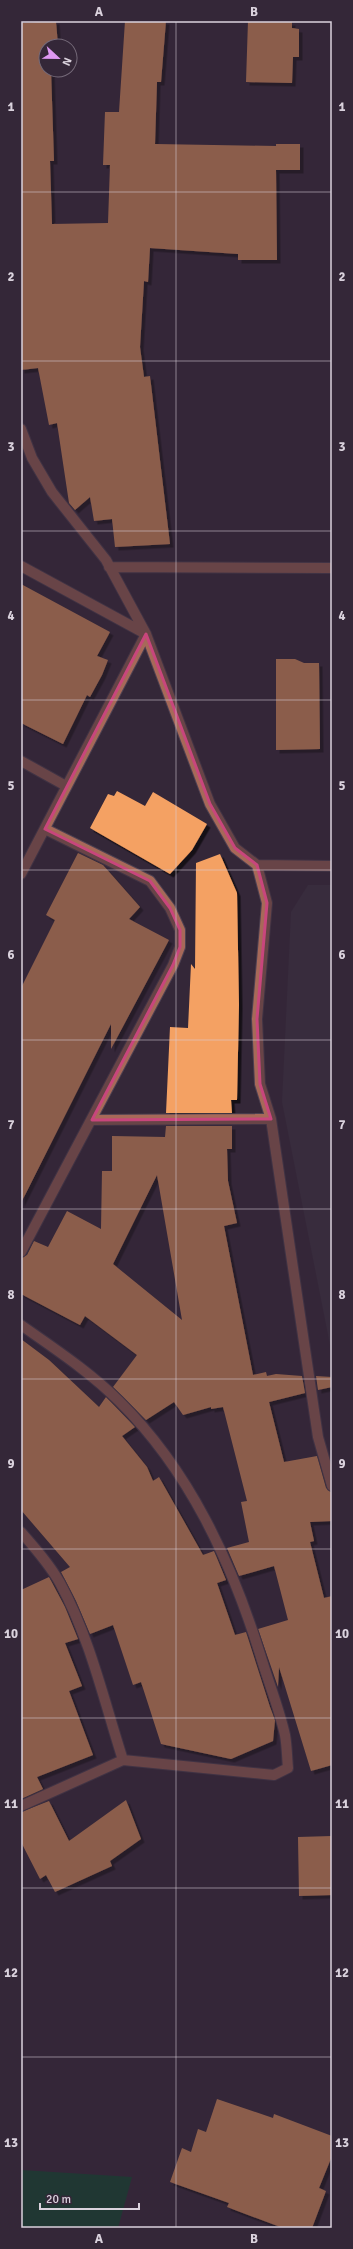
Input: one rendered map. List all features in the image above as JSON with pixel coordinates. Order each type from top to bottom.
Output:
[{"type":"street","points":[[21,429],[32,458],[52,492],[109,567],[146,634],[210,804],[236,848],[257,865],[267,903],[257,1019],[260,1084],[271,1119],[318,1437],[332,1486]]},
{"type":"street","points":[[21,566],[146,634]]},
{"type":"street","points":[[109,567],[332,568]]},
{"type":"street","points":[[21,874],[146,634]]},
{"type":"street","points":[[21,761],[66,786]]},
{"type":"street","points":[[21,1252],[173,965],[180,947],[180,930],[170,908],[150,881],[45,829]]},
{"type":"street","points":[[257,865],[332,866]]},
{"type":"street","points":[[92,1120],[271,1119]]},
{"type":"street","points":[[21,1325],[70,1359],[119,1401],[166,1456],[196,1502],[228,1567],[253,1632],[285,1736],[288,1768],[274,1775],[123,1760],[21,1806]]},
{"type":"street","points":[[21,1532],[59,1582],[72,1608],[85,1638],[123,1760]]},
{"type":"highlighted area","points":[[146,634],[210,804],[235,848],[257,865],[267,903],[257,1019],[260,1084],[271,1119],[92,1120],[173,965],[180,947],[180,930],[170,908],[150,881],[45,829]]},
{"type":"shaded area","points":[[308,885],[332,885],[332,1355],[282,1102],[291,912]]},
{"type":"green space","points":[[21,2170],[132,2177],[118,2228],[21,2228]]},
{"type":"building","points":[[56,21],[57,38],[38,38],[38,78],[51,78],[54,161],[50,161],[52,224],[108,223],[110,165],[103,165],[105,112],[119,112],[125,21],[166,21],[161,82],[157,82],[155,144],[276,146],[276,144],[300,144],[300,170],[276,170],[277,260],[238,260],[238,254],[150,248],[148,282],[144,281],[140,347],[144,377],[150,376],[170,544],[115,547],[112,519],[94,521],[90,497],[75,510],[69,503],[57,423],[49,425],[38,368],[21,370],[21,23]]},
{"type":"building","points":[[248,21],[292,22],[292,28],[299,29],[299,57],[293,57],[292,83],[246,82]]},
{"type":"building","points":[[21,584],[110,632],[97,656],[108,660],[102,675],[90,697],[87,695],[63,744],[21,723]]},
{"type":"building","points":[[276,659],[295,659],[304,663],[319,663],[320,749],[276,750]]},
{"type":"building","points":[[117,791],[145,806],[153,792],[207,824],[192,850],[170,874],[90,828],[108,794],[114,796]]},
{"type":"building","points":[[78,853],[103,865],[140,907],[129,919],[169,940],[111,1049],[111,1024],[21,1203],[21,988],[55,920],[46,915]]},
{"type":"building","points":[[220,854],[237,893],[239,1005],[237,1100],[231,1100],[232,1113],[166,1113],[170,1027],[188,1028],[191,964],[195,969],[196,863]]},
{"type":"building","points":[[166,1126],[232,1126],[232,1149],[227,1149],[228,1181],[237,1223],[224,1226],[253,1375],[266,1372],[267,1376],[276,1374],[302,1376],[305,1393],[269,1402],[284,1462],[317,1456],[326,1488],[332,1492],[332,1521],[310,1522],[314,1541],[310,1542],[324,1598],[332,1596],[332,1765],[311,1771],[279,1667],[278,1687],[258,1629],[288,1620],[274,1566],[239,1576],[227,1548],[249,1542],[241,1502],[247,1501],[223,1407],[211,1409],[211,1407],[183,1415],[174,1402],[146,1420],[113,1387],[137,1355],[85,1316],[80,1325],[21,1294],[21,1258],[27,1255],[34,1241],[48,1247],[67,1211],[101,1229],[102,1171],[112,1171],[112,1136],[165,1137]],"holes":[[[157,1175],[182,1320],[113,1264]]]},
{"type":"building","points":[[21,1339],[49,1360],[99,1407],[106,1397],[135,1427],[122,1436],[147,1467],[153,1481],[159,1477],[203,1555],[214,1551],[226,1580],[217,1583],[235,1635],[246,1632],[275,1720],[273,1741],[231,1759],[161,1744],[141,1682],[133,1685],[113,1625],[90,1634],[76,1601],[61,1572],[70,1567],[21,1510]]},
{"type":"building","points":[[316,1376],[332,1377],[332,1387],[318,1390]]},
{"type":"building","points":[[49,1577],[65,1607],[78,1639],[65,1643],[82,1686],[69,1691],[93,1755],[37,1777],[43,1789],[21,1799],[21,1590]]},
{"type":"building","points":[[126,1800],[141,1839],[110,1861],[112,1866],[55,1892],[46,1875],[40,1879],[21,1842],[21,1812],[49,1801],[69,1841]]},
{"type":"building","points":[[332,1836],[332,1895],[299,1896],[298,1837]]},
{"type":"building","points":[[217,2099],[273,2118],[274,2114],[332,2136],[332,2156],[319,2188],[326,2191],[312,2228],[283,2228],[227,2207],[229,2203],[170,2182],[182,2148],[191,2152],[198,2129],[206,2132]]}]
